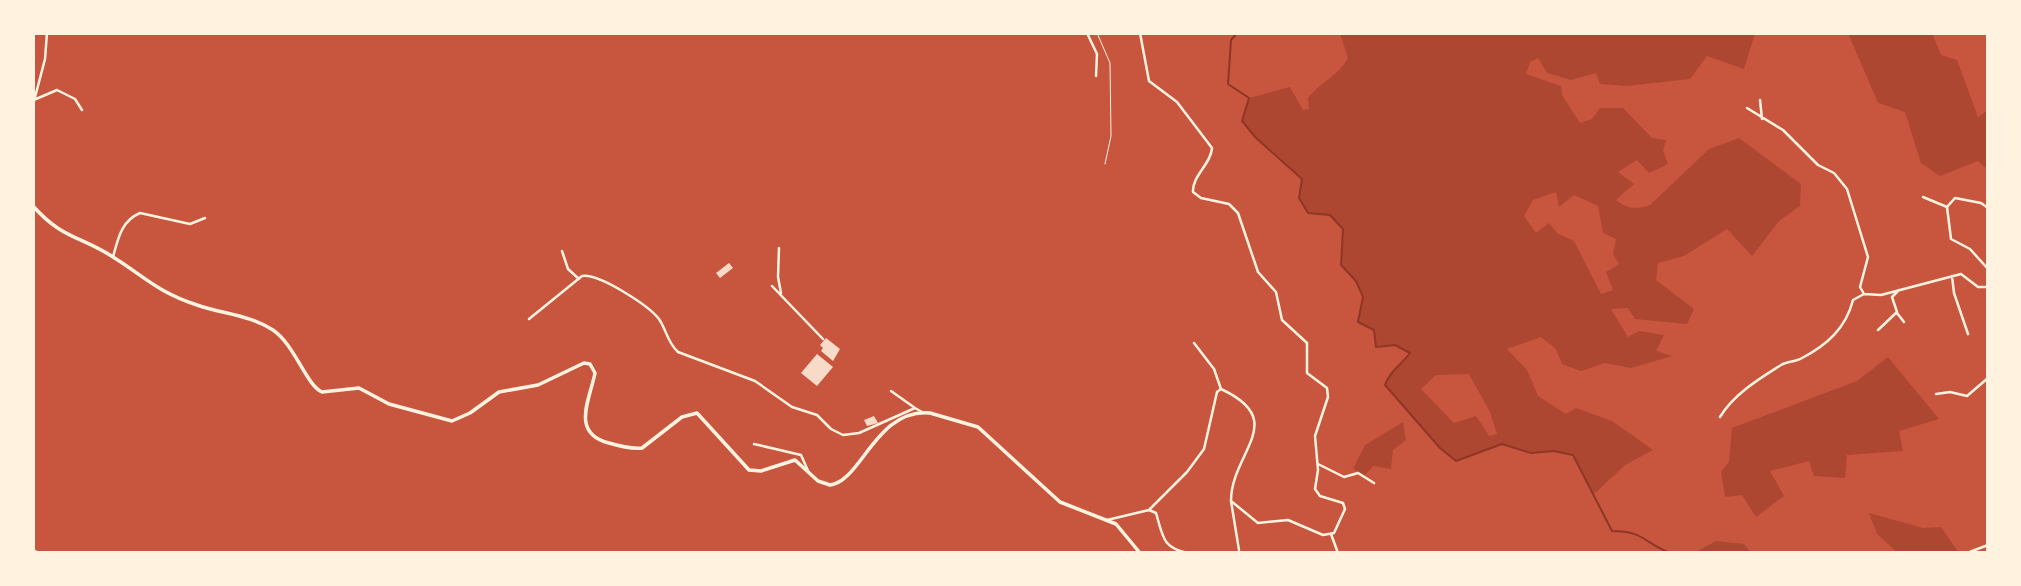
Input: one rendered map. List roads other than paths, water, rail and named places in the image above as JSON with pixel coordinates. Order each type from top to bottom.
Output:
[{"type":"main road","points":[[33,206],[59,232],[113,257],[148,284],[171,296],[243,316],[277,333],[294,351],[314,386],[323,392],[365,389],[389,404],[453,421],[470,414],[499,392],[538,385],[584,363],[590,364],[595,373],[584,421],[590,434],[601,441],[642,448],[682,417],[697,413],[749,470],[768,469],[790,459],[800,463],[824,484],[841,482],[881,433],[922,412],[978,427],[1060,502],[1107,520],[1124,531],[1140,553]]},
{"type":"street","points":[[33,105],[45,59],[47,33]]},
{"type":"street","points":[[1087,33],[1097,54],[1096,76]]},
{"type":"street","points":[[1139,33],[1147,73],[1153,87],[1177,102],[1212,148],[1209,160],[1193,185],[1193,192],[1201,198],[1228,204],[1238,213],[1258,272],[1276,292],[1282,320],[1307,343],[1307,373],[1327,388],[1323,419],[1315,436],[1318,464],[1315,489],[1320,496],[1345,505],[1341,523],[1331,534],[1323,535],[1287,520],[1258,523],[1231,502]]},
{"type":"street","points":[[34,100],[57,90],[75,99],[82,110]]},
{"type":"street","points":[[1760,100],[1762,119]]},
{"type":"street","points":[[1747,108],[1783,130],[1818,165],[1833,173],[1847,189],[1868,257],[1860,287],[1864,294]]},
{"type":"street","points":[[1923,197],[1947,207]]},
{"type":"street","points":[[1988,208],[1981,203],[1955,198],[1947,207],[1951,239],[1970,249],[1988,269]]},
{"type":"street","points":[[113,257],[120,232],[129,219],[140,213],[190,224],[205,218]]},
{"type":"street","points":[[779,248],[778,276],[781,293]]},
{"type":"street","points":[[562,251],[568,269],[579,279]]},
{"type":"street","points":[[1720,417],[1727,406],[1756,380],[1782,364],[1803,358],[1829,343],[1849,317],[1853,300],[1864,294],[1881,295],[1961,274],[1978,287],[1988,287]]},
{"type":"street","points":[[529,319],[579,279],[592,275],[612,284],[655,315],[670,344],[678,352],[755,381],[792,407],[817,415],[836,432],[848,435],[859,433],[915,408]]},
{"type":"street","points":[[1952,276],[1954,293],[1968,334]]},
{"type":"street","points":[[772,286],[822,339]]},
{"type":"street","points":[[1901,288],[1892,297],[1896,312],[1904,322]]},
{"type":"street","points":[[1878,330],[1896,312]]},
{"type":"street","points":[[1194,343],[1213,367],[1221,389],[1248,406],[1256,424],[1255,434],[1232,482],[1231,502],[1239,550]]},
{"type":"street","points":[[1936,394],[1950,392],[1967,396],[1988,378]]},
{"type":"street","points":[[1107,520],[1149,510],[1187,472],[1204,449],[1217,392],[1221,389]]},
{"type":"street","points":[[891,391],[922,412]]},
{"type":"street","points":[[754,444],[801,455],[809,473]]},
{"type":"street","points":[[1318,464],[1344,477],[1358,473],[1374,483]]},
{"type":"street","points":[[1149,510],[1156,513],[1163,541],[1175,550],[1188,553]]},
{"type":"street","points":[[1331,534],[1338,553]]},
{"type":"street","points":[[1968,553],[1988,545]]},
{"type":"street","points":[[33,550],[39,553]]},
{"type":"waterway","points":[[1237,33],[1231,40],[1228,84],[1249,98],[1242,121],[1256,138],[1302,179],[1299,198],[1308,213],[1330,215],[1343,229],[1341,265],[1356,281],[1363,297],[1358,322],[1374,330],[1376,347],[1395,345],[1410,353],[1385,385],[1440,448],[1456,461],[1502,444],[1531,453],[1554,451],[1573,455],[1612,531],[1638,535],[1670,553]]}]
